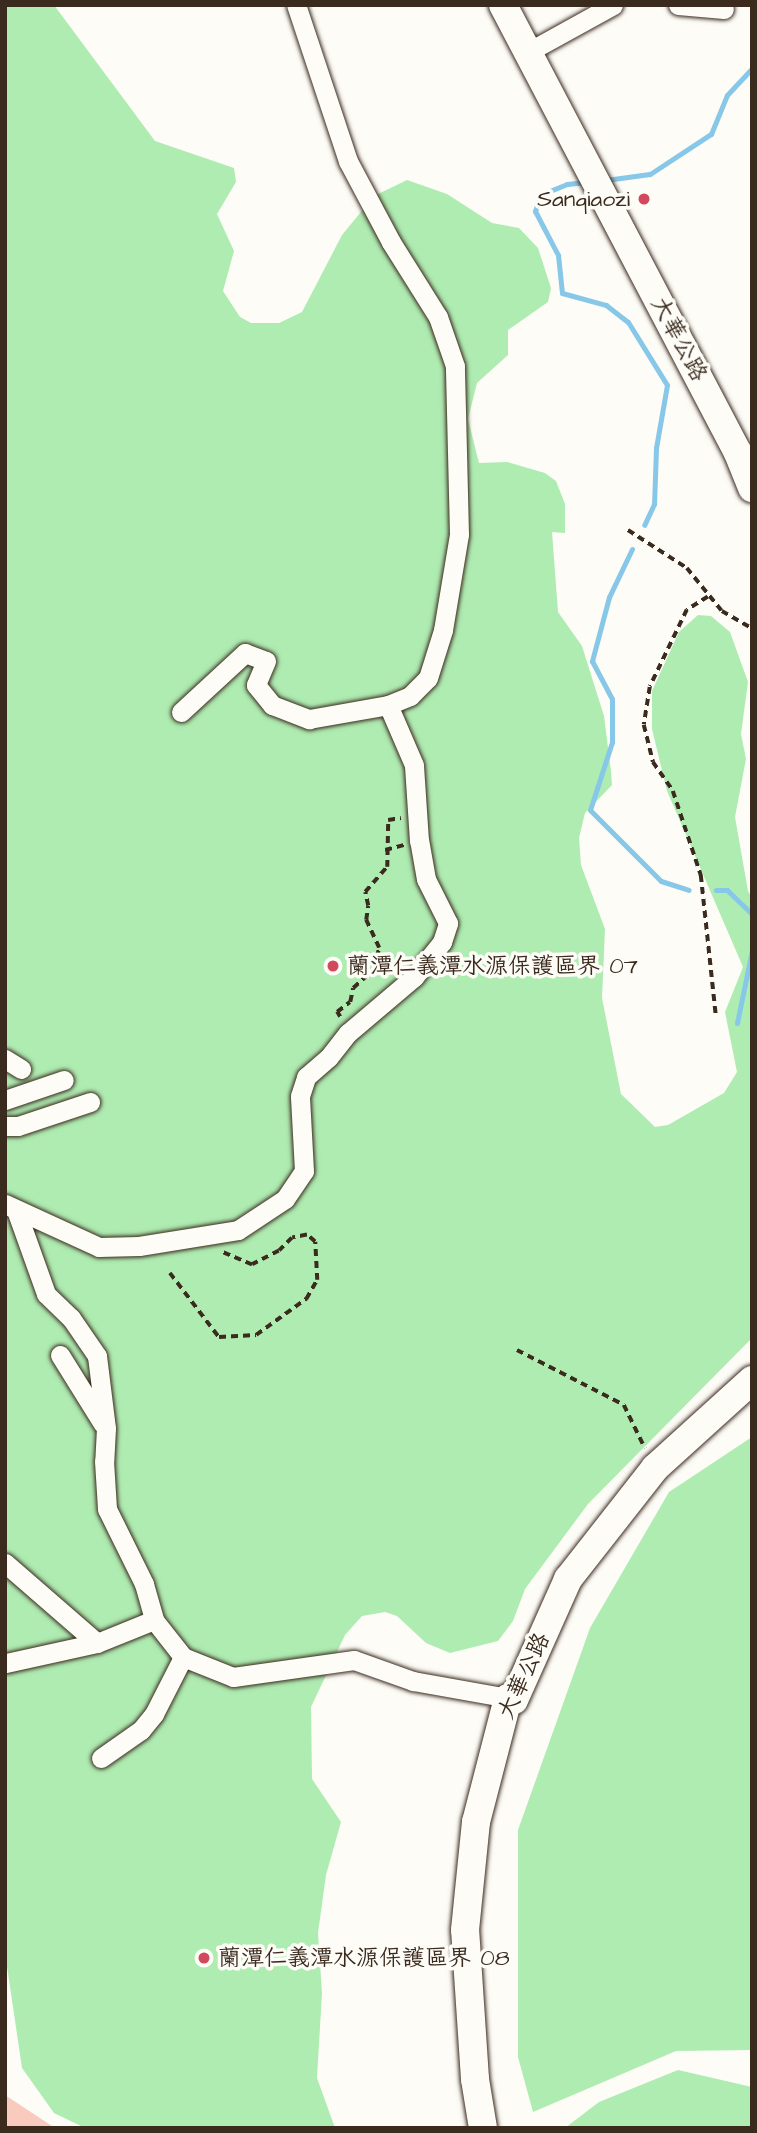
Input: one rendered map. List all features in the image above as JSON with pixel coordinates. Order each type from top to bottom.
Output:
[{"type":"main road","name":"大華公路","points":[[503,5],[596,182],[745,449],[752,488]]},
{"type":"main road","name":"大華公路","points":[[483,2128],[475,2079],[465,1930],[476,1822],[509,1698],[514,1700],[568,1579],[655,1468],[752,1380]]},
{"type":"street","points":[[181,712],[245,653],[266,661],[256,685],[272,705],[309,719],[388,705],[410,696],[428,678],[443,630],[458,534],[455,366],[438,317],[391,242],[348,161],[296,5]]},
{"type":"street","points":[[528,52],[613,5]]},
{"type":"street","points":[[678,5],[724,9]]},
{"type":"street","points":[[11,1207],[99,1247],[139,1246],[238,1230],[285,1199],[304,1171],[300,1096],[306,1077],[348,1033],[414,976],[442,942],[448,923],[426,879],[417,816],[414,765],[388,705]]},
{"type":"street","points":[[5,1100],[64,1080]]},
{"type":"street","points":[[5,1126],[18,1126],[90,1102]]},
{"type":"street","points":[[11,1207],[46,1294],[71,1318],[97,1356],[106,1428],[104,1461],[107,1509],[144,1584],[154,1620],[183,1657],[233,1677],[354,1660],[413,1681],[509,1698]]},
{"type":"street","points":[[60,1355],[106,1428]]},
{"type":"street","points":[[5,1563],[97,1643]]},
{"type":"street","points":[[6,1663],[97,1643],[154,1620]]},
{"type":"street","points":[[101,1758],[141,1730],[155,1714],[183,1657]]},
{"type":"path","points":[[628,530],[687,568],[722,611],[752,628]]},
{"type":"path","points":[[708,597],[687,610],[650,687],[644,725],[653,762],[673,791],[701,874],[716,1016]]},
{"type":"path","points":[[348,1033],[337,1012],[350,1002],[353,988],[374,969],[379,948],[366,920],[368,906],[365,892],[387,867],[388,820],[417,816]]},
{"type":"path","points":[[170,1273],[219,1337],[256,1335],[306,1299],[317,1280],[315,1242],[307,1235],[292,1238],[279,1251],[252,1265],[192,1236]]},
{"type":"path","points":[[517,1350],[624,1405],[655,1468]]},
{"type":"green space","points":[[5,5],[54,5],[155,141],[234,168],[236,182],[217,214],[234,251],[223,291],[240,317],[251,323],[279,323],[302,312],[342,235],[374,196],[407,180],[447,194],[492,223],[519,228],[538,248],[551,288],[548,302],[508,330],[508,355],[477,383],[468,419],[479,463],[507,462],[545,473],[556,481],[565,504],[565,533],[552,532],[558,612],[582,646],[604,716],[612,785],[585,813],[579,838],[581,865],[605,929],[602,998],[621,1094],[655,1127],[668,1125],[724,1093],[737,1072],[725,1012],[743,967],[667,791],[652,729],[652,691],[679,632],[698,615],[711,616],[730,632],[748,682],[741,734],[746,759],[735,817],[748,891],[752,898],[752,1338],[588,1504],[525,1589],[513,1621],[498,1641],[450,1653],[426,1643],[397,1616],[385,1612],[362,1616],[345,1635],[311,1707],[312,1779],[341,1822],[326,1875],[318,1933],[322,1993],[317,2078],[335,2128],[85,2128],[54,2113],[22,2068],[5,1953]]},
{"type":"green space","points":[[752,1437],[752,2050],[676,2051],[533,2112],[518,2057],[518,1830],[590,1628],[669,1492]]},
{"type":"green space","points":[[678,2070],[752,2087],[752,2128],[565,2128],[599,2102]]},
{"type":"building","points":[[5,2095],[55,2128],[5,2128]]},
{"type":"waterway","points":[[606,180],[650,174],[711,134],[727,95],[752,68]]},
{"type":"waterway","points":[[586,182],[567,184],[540,195],[535,211],[558,255],[562,293],[606,305],[628,322],[667,385],[656,448],[654,504],[644,525]]},
{"type":"waterway","points":[[632,549],[609,597],[592,661],[612,699],[612,742],[590,810],[661,881],[689,890]]},
{"type":"waterway","points":[[716,890],[727,890],[752,914]]},
{"type":"waterway","points":[[737,1023],[752,950]]},
{"type":"place","name":"Sanqiaozi","points":[[644,199]]},
{"type":"place","name":"蘭潭仁義潭水源保護區界 07","points":[[333,966]]},
{"type":"place","name":"蘭潭仁義潭水源保護區界 08","points":[[204,1958]]}]
